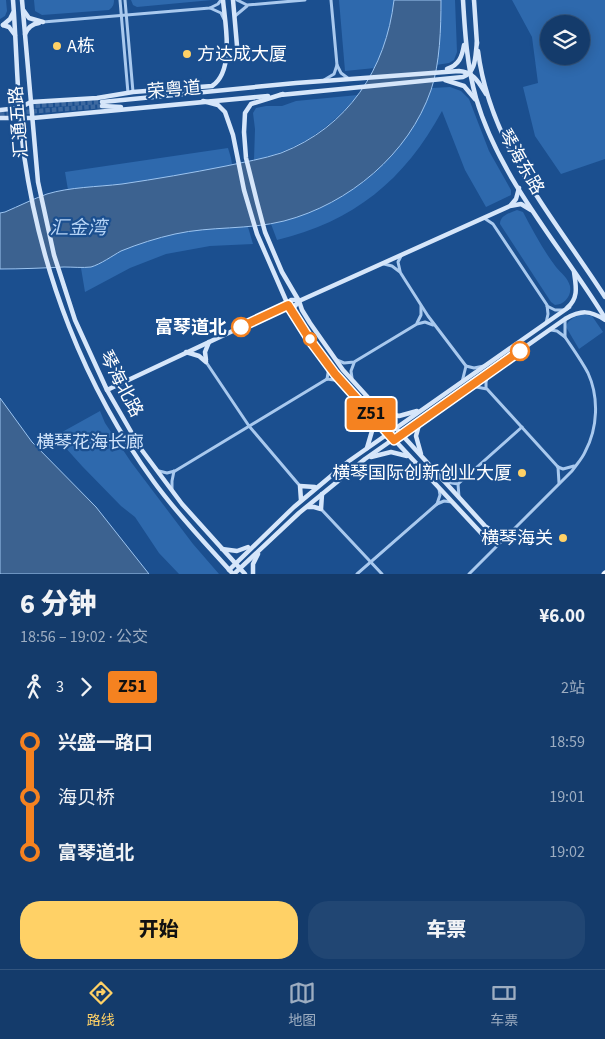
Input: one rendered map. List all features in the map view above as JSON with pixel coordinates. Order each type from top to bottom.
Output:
[{"type":"street","name":"汇通五路","points":[[13,0],[24,156],[41,239],[57,294]]},
{"type":"street","name":"汇通五路","points":[[22,0],[34,118],[38,182],[49,237],[65,291]]},
{"type":"street","points":[[120,0],[130,92]]},
{"type":"street","points":[[125,0],[130,92]]},
{"type":"street","points":[[25,36],[28,28],[33,24],[43,22],[210,8],[222,0]]},
{"type":"street","name":"荣粤道","points":[[0,110],[20,108],[31,102],[97,98],[130,92],[212,86],[221,78],[227,54],[226,25],[222,0]]},
{"type":"street","points":[[233,0],[238,57]]},
{"type":"street","points":[[237,0],[248,5],[305,0]]},
{"type":"street","points":[[332,0],[337,65],[341,73],[349,79]]},
{"type":"street","name":"琴海东路","points":[[463,0],[470,73],[480,110],[496,148],[519,188],[605,319]]},
{"type":"street","name":"琴海东路","points":[[474,0],[476,42],[486,94],[504,142],[605,297]]},
{"type":"street","points":[[234,17],[248,5]]},
{"type":"street","points":[[1,26],[10,19],[14,6]]},
{"type":"street","points":[[22,8],[29,18],[43,22]]},
{"type":"street","points":[[210,8],[221,13],[226,25]]},
{"type":"street","points":[[1,26],[9,27],[16,37]]},
{"type":"street","points":[[441,72],[459,61],[466,40]]},
{"type":"street","points":[[476,42],[474,67],[470,73],[476,78],[486,94]]},
{"type":"street","points":[[322,81],[334,74],[337,65]]},
{"type":"street","name":"荣粤道","points":[[135,108],[102,104],[133,98],[322,81],[441,72],[461,71],[470,73]]},
{"type":"street","name":"荣粤道","points":[[0,118],[34,118],[203,102],[441,79],[463,76],[470,73]]},
{"type":"street","points":[[441,79],[464,86],[478,103]]},
{"type":"street","points":[[283,94],[255,102],[248,108],[245,113],[244,132],[246,158],[265,232],[288,285],[299,300],[302,310],[310,323],[334,359],[352,381],[485,526],[494,532],[509,534]]},
{"type":"street","points":[[203,102],[218,105],[225,112],[233,135],[237,160],[257,234],[288,305],[329,366],[394,440],[488,540],[500,543]]},
{"type":"street","points":[[480,110],[481,105],[484,103],[490,107]]},
{"type":"street","points":[[510,206],[516,199],[519,188]]},
{"type":"street","points":[[107,390],[288,305],[293,299],[299,300],[495,212],[522,204],[535,212]]},
{"type":"street","points":[[493,224],[495,212]]},
{"type":"street","points":[[483,218],[493,224],[546,306],[548,314],[545,324]]},
{"type":"street","points":[[402,255],[398,262],[400,272],[436,327],[466,366],[474,368],[484,366]]},
{"type":"street","points":[[382,264],[392,266],[400,272]]},
{"type":"street","points":[[229,570],[300,501],[367,448],[567,308],[576,297],[577,292],[574,270]]},
{"type":"street","name":"琴海北路","points":[[65,291],[87,348],[107,390],[132,434],[173,492],[245,574]]},
{"type":"street","name":"琴海北路","points":[[57,294],[86,366],[125,439],[175,509],[233,574]]},
{"type":"street","points":[[417,324],[422,315],[420,304]]},
{"type":"street","points":[[546,306],[555,310],[567,308]]},
{"type":"street","points":[[233,574],[322,494],[365,459],[566,319],[576,313],[589,313],[605,319]]},
{"type":"street","points":[[565,337],[566,319]]},
{"type":"street","points":[[334,359],[344,363],[354,362],[417,324],[425,322],[436,327]]},
{"type":"street","points":[[469,574],[576,465],[585,453],[592,437],[596,403],[592,384],[587,372],[565,337],[557,331],[550,330]]},
{"type":"street","points":[[206,362],[205,352],[209,341]]},
{"type":"street","points":[[186,352],[199,356],[206,362],[249,426],[300,486],[302,492],[300,501]]},
{"type":"street","points":[[352,381],[351,371],[354,362]]},
{"type":"street","points":[[327,379],[329,366]]},
{"type":"street","points":[[462,382],[466,366]]},
{"type":"street","points":[[486,388],[489,372]]},
{"type":"street","points":[[157,471],[175,471],[327,379],[341,381]]},
{"type":"street","points":[[470,386],[486,388],[558,467],[563,469],[576,465]]},
{"type":"street","points":[[366,409],[372,431],[367,448]]},
{"type":"street","points":[[382,412],[399,416],[421,410]]},
{"type":"street","points":[[420,421],[416,436],[421,456]]},
{"type":"street","points":[[458,484],[522,427]]},
{"type":"street","points":[[365,459],[391,452],[409,456]]},
{"type":"street","points":[[558,467],[559,483]]},
{"type":"street","points":[[173,492],[172,481],[175,471]]},
{"type":"street","points":[[446,482],[458,484]]},
{"type":"street","points":[[458,484],[459,497]]},
{"type":"street","points":[[300,486],[317,487]]},
{"type":"street","points":[[437,504],[440,495],[439,488]]},
{"type":"street","points":[[321,509],[322,494]]},
{"type":"street","points":[[357,574],[437,504],[452,502]]},
{"type":"street","points":[[306,508],[314,507],[321,509],[382,574]]},
{"type":"street","points":[[222,549],[240,551],[256,542]]},
{"type":"street","points":[[253,574],[254,562],[262,548]]},
{"type":"green space","points":[[0,0],[6,0],[7,11],[5,16],[0,19]]},
{"type":"green space","points":[[34,0],[114,0],[109,10],[42,15],[35,11]]},
{"type":"green space","points":[[131,0],[212,0],[137,7],[133,5]]},
{"type":"green space","points":[[339,0],[394,0],[388,36],[375,68],[345,71]]},
{"type":"green space","points":[[441,0],[455,0],[457,52],[454,60],[449,63],[436,65],[440,40]]},
{"type":"green space","points":[[512,0],[605,0],[605,159],[561,174],[535,136],[523,87],[538,83],[532,37]]},
{"type":"green space","points":[[450,87],[461,91],[469,99],[489,151],[511,190],[511,195],[486,207],[465,170],[442,111],[411,158],[374,195],[330,222],[277,240],[271,224],[324,206],[347,193],[369,177],[388,159],[405,138],[420,114],[432,88]]},
{"type":"green space","points":[[358,95],[336,118],[312,137],[284,151],[254,160],[255,129],[253,113],[256,108],[282,106],[296,101]]},
{"type":"green space","points":[[228,148],[235,183],[253,244],[210,246],[166,254],[130,268],[85,292],[65,172]]},
{"type":"green space","points":[[517,210],[523,212],[547,254],[569,283],[570,293],[567,299],[558,305],[551,302],[500,224],[504,216]]},
{"type":"green space","points":[[582,314],[592,316],[603,332],[579,349],[566,327],[570,320]]},
{"type":"green space","name":"横琴花海长廊","points":[[100,411],[105,423],[131,462],[193,544],[219,574],[179,574],[159,553],[135,517],[121,506],[55,436]]},
{"type":"water","name":"汇金湾","points":[[394,0],[441,0],[439,45],[434,80],[421,113],[408,135],[374,173],[353,189],[308,213],[284,221],[257,226],[202,230],[168,236],[121,251],[91,267],[0,269],[0,213],[56,192],[161,178],[267,157],[305,142],[326,128],[360,93],[372,72],[390,25]]},
{"type":"water","points":[[0,398],[32,442],[96,507],[149,574],[0,574]]},
{"type":"tunnel","points":[[29,106],[102,102]]},
{"type":"tunnel","points":[[0,114],[102,106]]},
{"type":"bus line","name":"Z51","points":[[241,327],[288,305],[312,343],[335,374],[394,440],[520,351]]},
{"type":"place","name":"A栋","points":[[57,46]]},
{"type":"place","name":"方达成大厦","points":[[187,54]]},
{"type":"place","name":"富琴道北","points":[[241,327]]},
{"type":"place","name":"横琴国际创新创业大厦","points":[[522,473]]},
{"type":"place","name":"横琴海关","points":[[563,538]]}]
